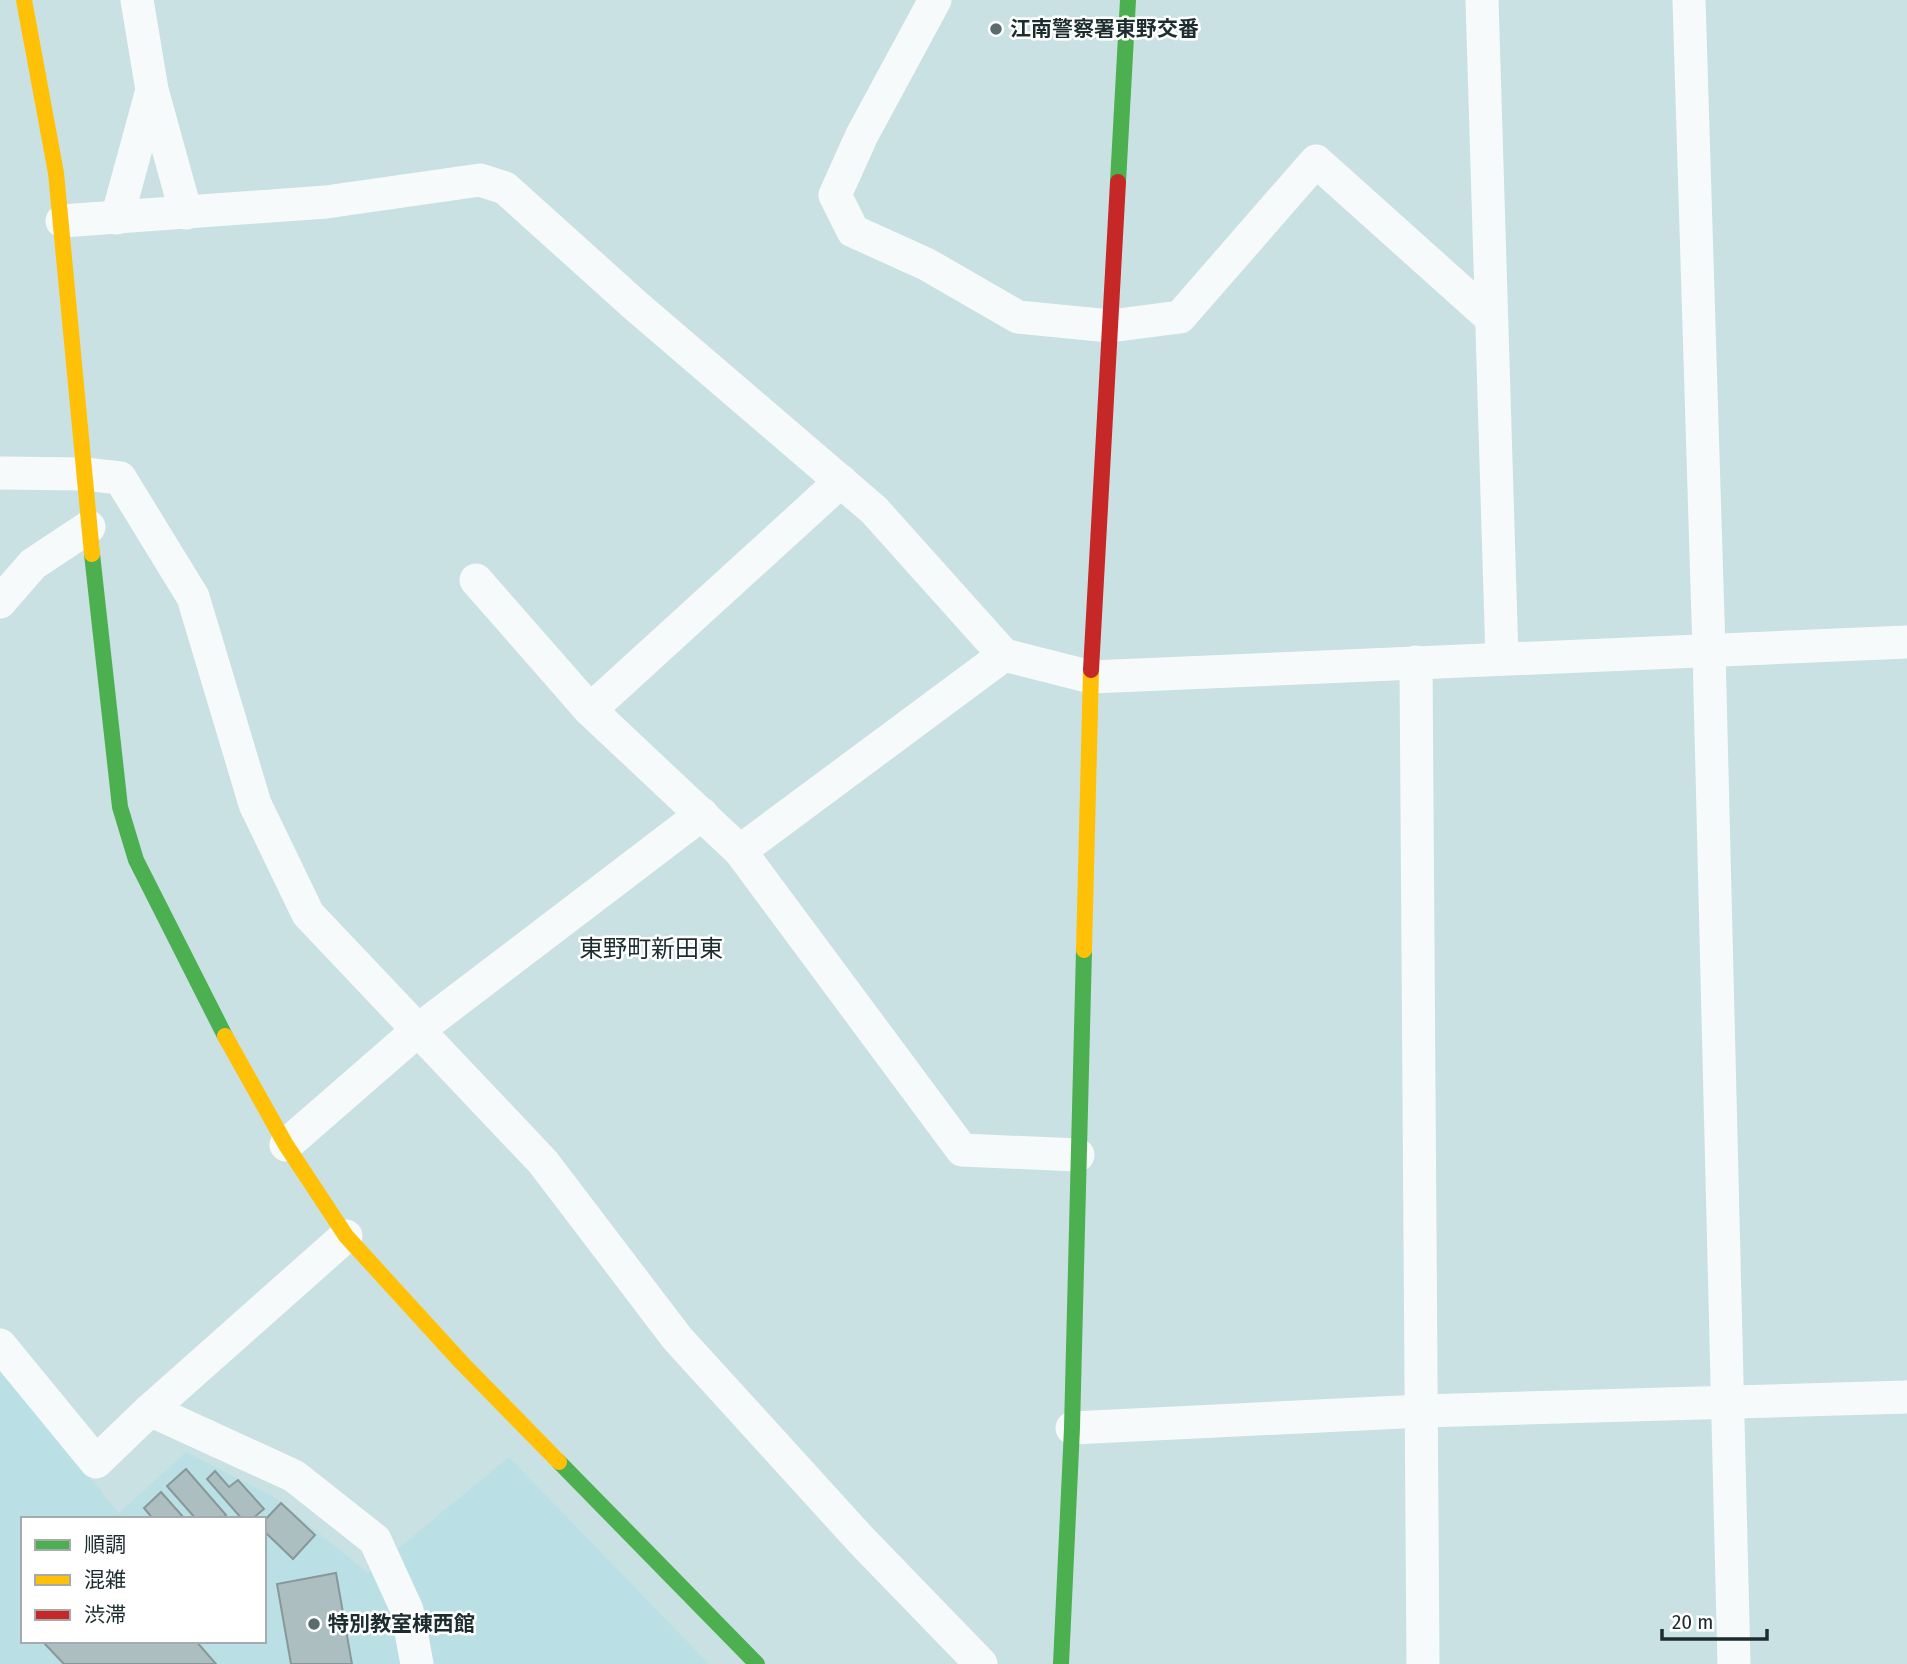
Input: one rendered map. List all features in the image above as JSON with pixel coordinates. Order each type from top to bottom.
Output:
[{"type":"street","points":[[24,0],[56,173],[89,527],[120,807],[136,860],[234,1054],[286,1145],[346,1236],[462,1363],[757,1664]]},
{"type":"street","points":[[934,0],[862,135],[835,195],[853,231],[926,264],[1018,317],[1110,326],[1180,317],[1316,160],[1491,318]]},
{"type":"street","points":[[1061,1664],[1072,1428],[1091,677],[1128,0]]},
{"type":"street","points":[[1482,0],[1502,659]]},
{"type":"street","points":[[1689,0],[1709,651],[1734,1664]]},
{"type":"street","points":[[144,4],[152,90],[186,213]]},
{"type":"street","points":[[117,218],[152,90]]},
{"type":"street","points":[[62,221],[326,202],[480,180],[505,188],[636,306],[874,510],[1004,655],[1091,677],[1907,642]]},
{"type":"street","points":[[0,473],[85,474],[120,478],[193,597],[255,804],[308,914],[543,1162],[677,1338],[860,1539],[981,1664]]},
{"type":"street","points":[[590,710],[841,481]]},
{"type":"street","points":[[0,602],[33,564],[89,527]]},
{"type":"street","points":[[476,580],[590,710],[740,851],[962,1150],[1078,1154]]},
{"type":"street","points":[[740,851],[1004,655]]},
{"type":"street","points":[[1416,662],[1423,1664]]},
{"type":"street","points":[[286,1145],[417,1031],[702,814]]},
{"type":"street","points":[[0,1345],[96,1462],[150,1410],[346,1236]]},
{"type":"street","points":[[1072,1428],[1422,1411],[1907,1397]]},
{"type":"street","points":[[150,1410],[294,1476],[375,1540],[407,1610],[417,1664]]},
{"type":"shaded area","points":[[0,1368],[119,1513],[186,1452],[276,1498],[368,1573],[509,1457],[709,1664],[0,1664]]},
{"type":"building","points":[[186,1469],[226,1515],[194,1517],[167,1486]]},
{"type":"building","points":[[215,1471],[229,1487],[238,1480],[264,1509],[254,1517],[240,1517],[207,1479]]},
{"type":"building","points":[[161,1492],[183,1517],[151,1517],[144,1508]]},
{"type":"building","points":[[281,1503],[315,1535],[293,1559],[266,1533],[266,1519]]},
{"type":"building","name":"特別教室棟西館","points":[[336,1573],[352,1664],[291,1664],[277,1584]]},
{"type":"building","points":[[44,1643],[198,1643],[216,1664],[64,1664]]},
{"type":"traffic: fast","points":[[1118,182],[1128,0]]},
{"type":"traffic: fast","points":[[92,554],[120,807],[136,860],[225,1036]]},
{"type":"traffic: fast","points":[[1061,1664],[1072,1428],[1084,950]]},
{"type":"traffic: fast","points":[[559,1462],[757,1664]]},
{"type":"traffic: slow","points":[[24,0],[56,173],[92,554]]},
{"type":"traffic: slow","points":[[1084,950],[1091,670]]},
{"type":"traffic: slow","points":[[225,1036],[286,1145],[346,1236],[462,1363],[559,1462]]},
{"type":"traffic: jam","points":[[1091,670],[1118,182]]},
{"type":"place","name":"江南警察署東野交番","points":[[996,29]]},
{"type":"place","name":"特別教室棟西館","points":[[314,1624]]},
{"type":"district","name":"東野町新田東","points":[[651,949]]}]
